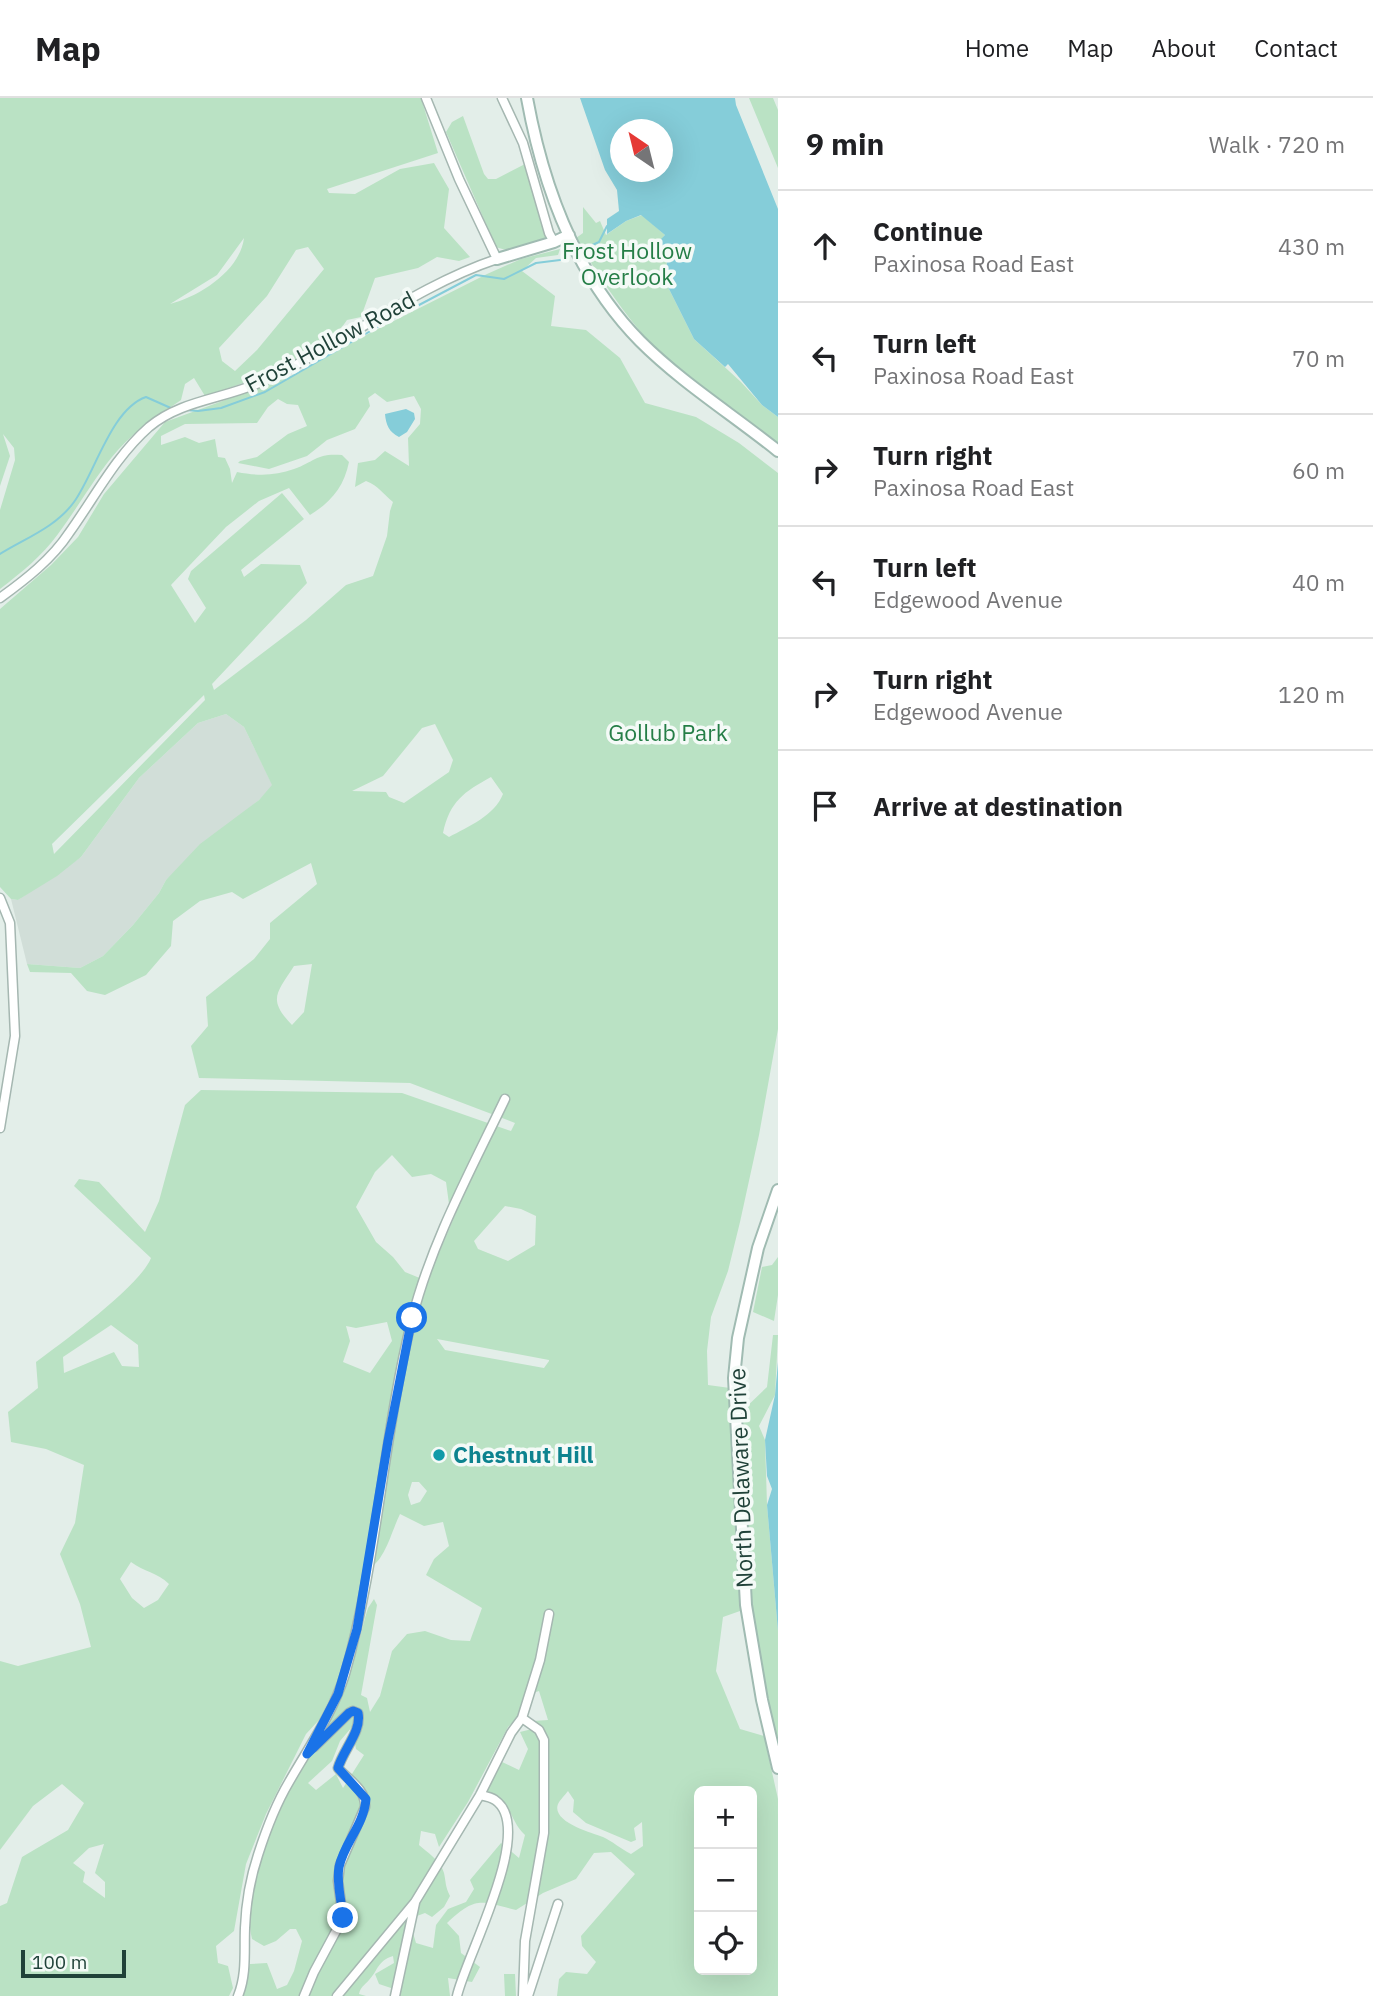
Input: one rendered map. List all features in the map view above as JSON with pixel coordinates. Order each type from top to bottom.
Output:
[{"type":"main road","points":[[527,98],[541,163],[569,235],[600,292],[642,342],[685,380],[778,451]]},
{"type":"main road","name":"Frost Hollow Road","points":[[497,259],[569,235]]},
{"type":"main road","name":"North Delaware Drive","points":[[778,1190],[758,1248],[738,1338],[734,1378],[746,1605],[761,1700],[778,1768]]},
{"type":"street","points":[[426,98],[459,179],[497,259]]},
{"type":"street","points":[[502,98],[523,143],[554,242]]},
{"type":"street","name":"Frost Hollow Road","points":[[0,598],[53,553],[133,442],[168,414],[186,405],[262,382],[451,278],[497,259]]},
{"type":"street","points":[[0,898],[10,923],[15,1036],[0,1128]]},
{"type":"street","points":[[238,1996],[244,1968],[246,1908],[252,1877],[271,1820],[288,1782],[307,1754],[338,1694],[357,1629],[412,1318],[440,1240],[505,1100]]},
{"type":"street","points":[[337,1996],[415,1902],[480,1795],[511,1733],[522,1718],[540,1660],[549,1614]]},
{"type":"street","points":[[304,1996],[343,1918],[338,1881],[340,1865],[365,1807],[366,1799],[363,1793],[338,1768],[360,1722],[358,1713],[349,1713],[307,1754]]},
{"type":"street","points":[[522,1718],[539,1730],[544,1740],[544,1833],[525,1941],[526,1996]]},
{"type":"street","points":[[457,1996],[499,1882],[506,1848],[508,1830],[502,1807],[495,1799],[480,1795]]},
{"type":"street","points":[[395,1996],[415,1902]]},
{"type":"street","points":[[526,1996],[558,1905]]},
{"type":"shaded area","points":[[226,714],[244,727],[273,786],[166,880],[133,925],[103,956],[80,968],[27,964],[11,899],[18,900],[81,857],[139,778],[198,723]]},
{"type":"green space","points":[[0,98],[421,98],[438,153],[327,189],[329,193],[355,194],[400,169],[434,163],[449,189],[444,228],[470,257],[459,261],[437,257],[418,268],[375,278],[361,317],[347,320],[321,345],[282,367],[205,396],[194,378],[185,384],[181,400],[140,429],[118,450],[52,542],[0,589],[0,510],[15,460],[14,448],[3,434],[10,456],[0,486]],"holes":[[[244,238],[235,261],[217,280],[194,295],[170,304],[217,275]],[[308,247],[324,269],[257,350],[235,371],[222,361],[219,348],[267,296],[296,250]]]},
{"type":"green space","points":[[749,98],[773,98],[778,110],[778,168]]},
{"type":"green space","points":[[463,116],[488,179],[496,179],[527,163],[547,237],[542,241],[530,247],[515,249],[496,247],[446,132],[452,122]]},
{"type":"green space","name":"Frost Hollow Overlook","points":[[583,207],[596,223],[600,221],[606,235],[626,221],[642,215],[665,235],[655,247],[667,262],[665,281],[694,339],[778,417],[778,443],[698,388],[662,356],[630,319],[576,238],[583,233]]},
{"type":"green space","name":"Gollub Park","points":[[560,249],[558,255],[536,258],[522,271],[555,296],[551,326],[586,330],[620,358],[645,403],[696,417],[739,443],[778,473],[778,1029],[740,1222],[728,1271],[711,1317],[707,1351],[708,1385],[730,1388],[740,1611],[723,1617],[716,1671],[740,1729],[764,1736],[778,1799],[778,1996],[557,1996],[559,1979],[566,1972],[587,1974],[596,1962],[582,1946],[581,1936],[635,1874],[611,1852],[594,1853],[576,1879],[543,1893],[516,1910],[479,1903],[465,1908],[447,1923],[459,1936],[461,1953],[480,1967],[472,1982],[448,1978],[450,1996],[395,1996],[394,1989],[379,1984],[375,1974],[394,1963],[393,1956],[381,1963],[362,1988],[359,1994],[366,1996],[242,1996],[250,1964],[267,1963],[277,1989],[287,1985],[294,1971],[302,1941],[296,1929],[290,1929],[276,1941],[264,1946],[252,1939],[250,1908],[255,1875],[281,1804],[351,1667],[368,1608],[374,1599],[377,1605],[361,1695],[367,1698],[370,1712],[380,1696],[392,1651],[407,1634],[425,1631],[451,1640],[470,1641],[482,1608],[426,1575],[434,1559],[449,1546],[443,1522],[424,1526],[400,1514],[378,1561],[365,1571],[357,1619],[338,1682],[320,1719],[306,1734],[266,1814],[246,1864],[234,1931],[216,1946],[218,1963],[228,1966],[233,1988],[229,1996],[0,1996],[0,1906],[7,1903],[22,1857],[68,1830],[84,1803],[62,1784],[33,1806],[0,1850],[0,1661],[18,1666],[91,1647],[80,1604],[60,1554],[75,1523],[84,1465],[46,1449],[11,1442],[8,1412],[38,1388],[36,1362],[117,1298],[144,1270],[151,1258],[74,1186],[79,1179],[99,1182],[145,1232],[159,1201],[185,1105],[201,1090],[402,1093],[511,1131],[515,1123],[410,1083],[199,1078],[191,1046],[208,1026],[206,997],[254,959],[270,939],[270,923],[317,884],[311,863],[243,899],[232,892],[200,901],[173,921],[171,946],[146,975],[105,995],[87,991],[71,973],[30,972],[27,964],[80,968],[103,956],[133,925],[166,880],[200,844],[259,800],[272,785],[244,727],[226,714],[198,723],[139,778],[81,857],[57,876],[18,900],[11,899],[0,887],[0,609],[51,565],[78,537],[104,494],[165,422],[299,373],[362,337],[521,259]],"holes":[[[375,393],[387,402],[414,396],[421,409],[420,424],[408,438],[409,466],[385,451],[375,460],[358,463],[355,487],[366,481],[393,502],[387,536],[373,576],[346,585],[306,620],[214,690],[212,684],[307,583],[300,565],[261,564],[244,577],[241,570],[304,519],[282,493],[191,571],[188,579],[206,608],[195,623],[171,585],[226,527],[259,501],[289,488],[310,515],[318,510],[340,486],[349,462],[342,455],[327,455],[280,473],[259,475],[237,472],[232,483],[225,458],[218,457],[215,439],[199,443],[185,437],[161,445],[161,436],[185,424],[257,423],[268,407],[278,399],[287,404],[298,405],[307,426],[288,434],[257,457],[238,463],[269,469],[307,456],[327,440],[355,429],[370,406],[368,398]],[[204,695],[205,700],[54,854],[52,844]],[[435,724],[453,760],[449,772],[404,803],[389,797],[386,792],[352,791],[383,776],[422,728]],[[491,777],[503,794],[487,814],[449,837],[443,833],[450,813],[454,805]],[[312,964],[304,1012],[292,1025],[279,1009],[277,996],[294,966]],[[392,1155],[412,1177],[431,1174],[446,1182],[449,1204],[456,1213],[427,1281],[405,1272],[376,1242],[356,1207],[375,1172]],[[505,1206],[536,1216],[535,1245],[508,1261],[478,1249],[474,1241]],[[387,1322],[392,1341],[370,1373],[343,1362],[350,1341],[346,1326],[356,1328]],[[111,1325],[138,1345],[139,1367],[122,1366],[114,1352],[64,1373],[63,1357]],[[437,1339],[549,1360],[544,1368],[445,1350]],[[412,1482],[419,1482],[427,1491],[420,1502],[411,1505],[408,1495]],[[131,1562],[169,1584],[158,1600],[144,1608],[132,1598],[120,1579]],[[539,1691],[548,1720],[533,1721],[532,1729],[520,1732],[528,1749],[519,1770],[500,1761],[486,1790],[502,1800],[525,1835],[519,1858],[501,1843],[470,1880],[474,1889],[466,1902],[448,1909],[436,1925],[433,1948],[416,1943],[409,1919],[425,1913],[432,1917],[444,1907],[450,1896],[440,1865],[419,1845],[421,1831],[435,1834],[439,1847],[468,1802],[508,1727],[519,1716],[527,1695]],[[352,1727],[356,1749],[364,1755],[343,1788],[336,1774],[316,1790],[308,1783],[332,1761],[340,1741]],[[568,1791],[574,1800],[573,1812],[586,1823],[631,1842],[636,1840],[634,1828],[642,1822],[643,1846],[631,1854],[566,1821],[557,1810],[558,1804]],[[104,1844],[95,1873],[105,1882],[105,1898],[83,1882],[85,1872],[73,1863],[89,1848]]]},
{"type":"green space","points":[[778,1257],[778,1295],[774,1321],[753,1312],[762,1267],[772,1265]]},
{"type":"green space","points":[[773,1335],[778,1335],[775,1395],[759,1426],[765,1440],[767,1505],[778,1631],[778,1740],[769,1705],[752,1604],[742,1411],[767,1387]]},
{"type":"green space","points":[[504,1974],[515,1974],[516,1996],[505,1996]]},
{"type":"water","points":[[580,98],[735,98],[778,209],[778,417],[762,405],[728,364],[725,367],[694,339],[665,281],[667,262],[654,246],[665,235],[641,215],[607,234],[607,219],[619,211],[617,190],[612,182],[673,182],[673,119],[610,119],[610,178]]},
{"type":"water","points":[[406,409],[414,413],[415,419],[407,432],[399,437],[389,428],[385,414]]},
{"type":"water","points":[[778,1362],[778,1631],[767,1505],[772,1489],[767,1476],[765,1440],[775,1395]]},
{"type":"waterway","points":[[588,247],[599,242],[607,226]]},
{"type":"waterway","points":[[186,410],[221,408],[265,392],[381,325],[476,275],[504,279],[536,263],[568,259]]},
{"type":"waterway","points":[[0,554],[50,525],[67,511],[82,490],[113,428],[134,404],[146,397],[173,409]]},
{"type":"place","name":"Chestnut Hill","points":[[439,1455]]},
{"type":"route","points":[[343,1918],[338,1881],[340,1865],[363,1817],[366,1799],[338,1768],[360,1722],[358,1713],[349,1713],[307,1754],[338,1694],[357,1629],[388,1441],[412,1318]]}]
